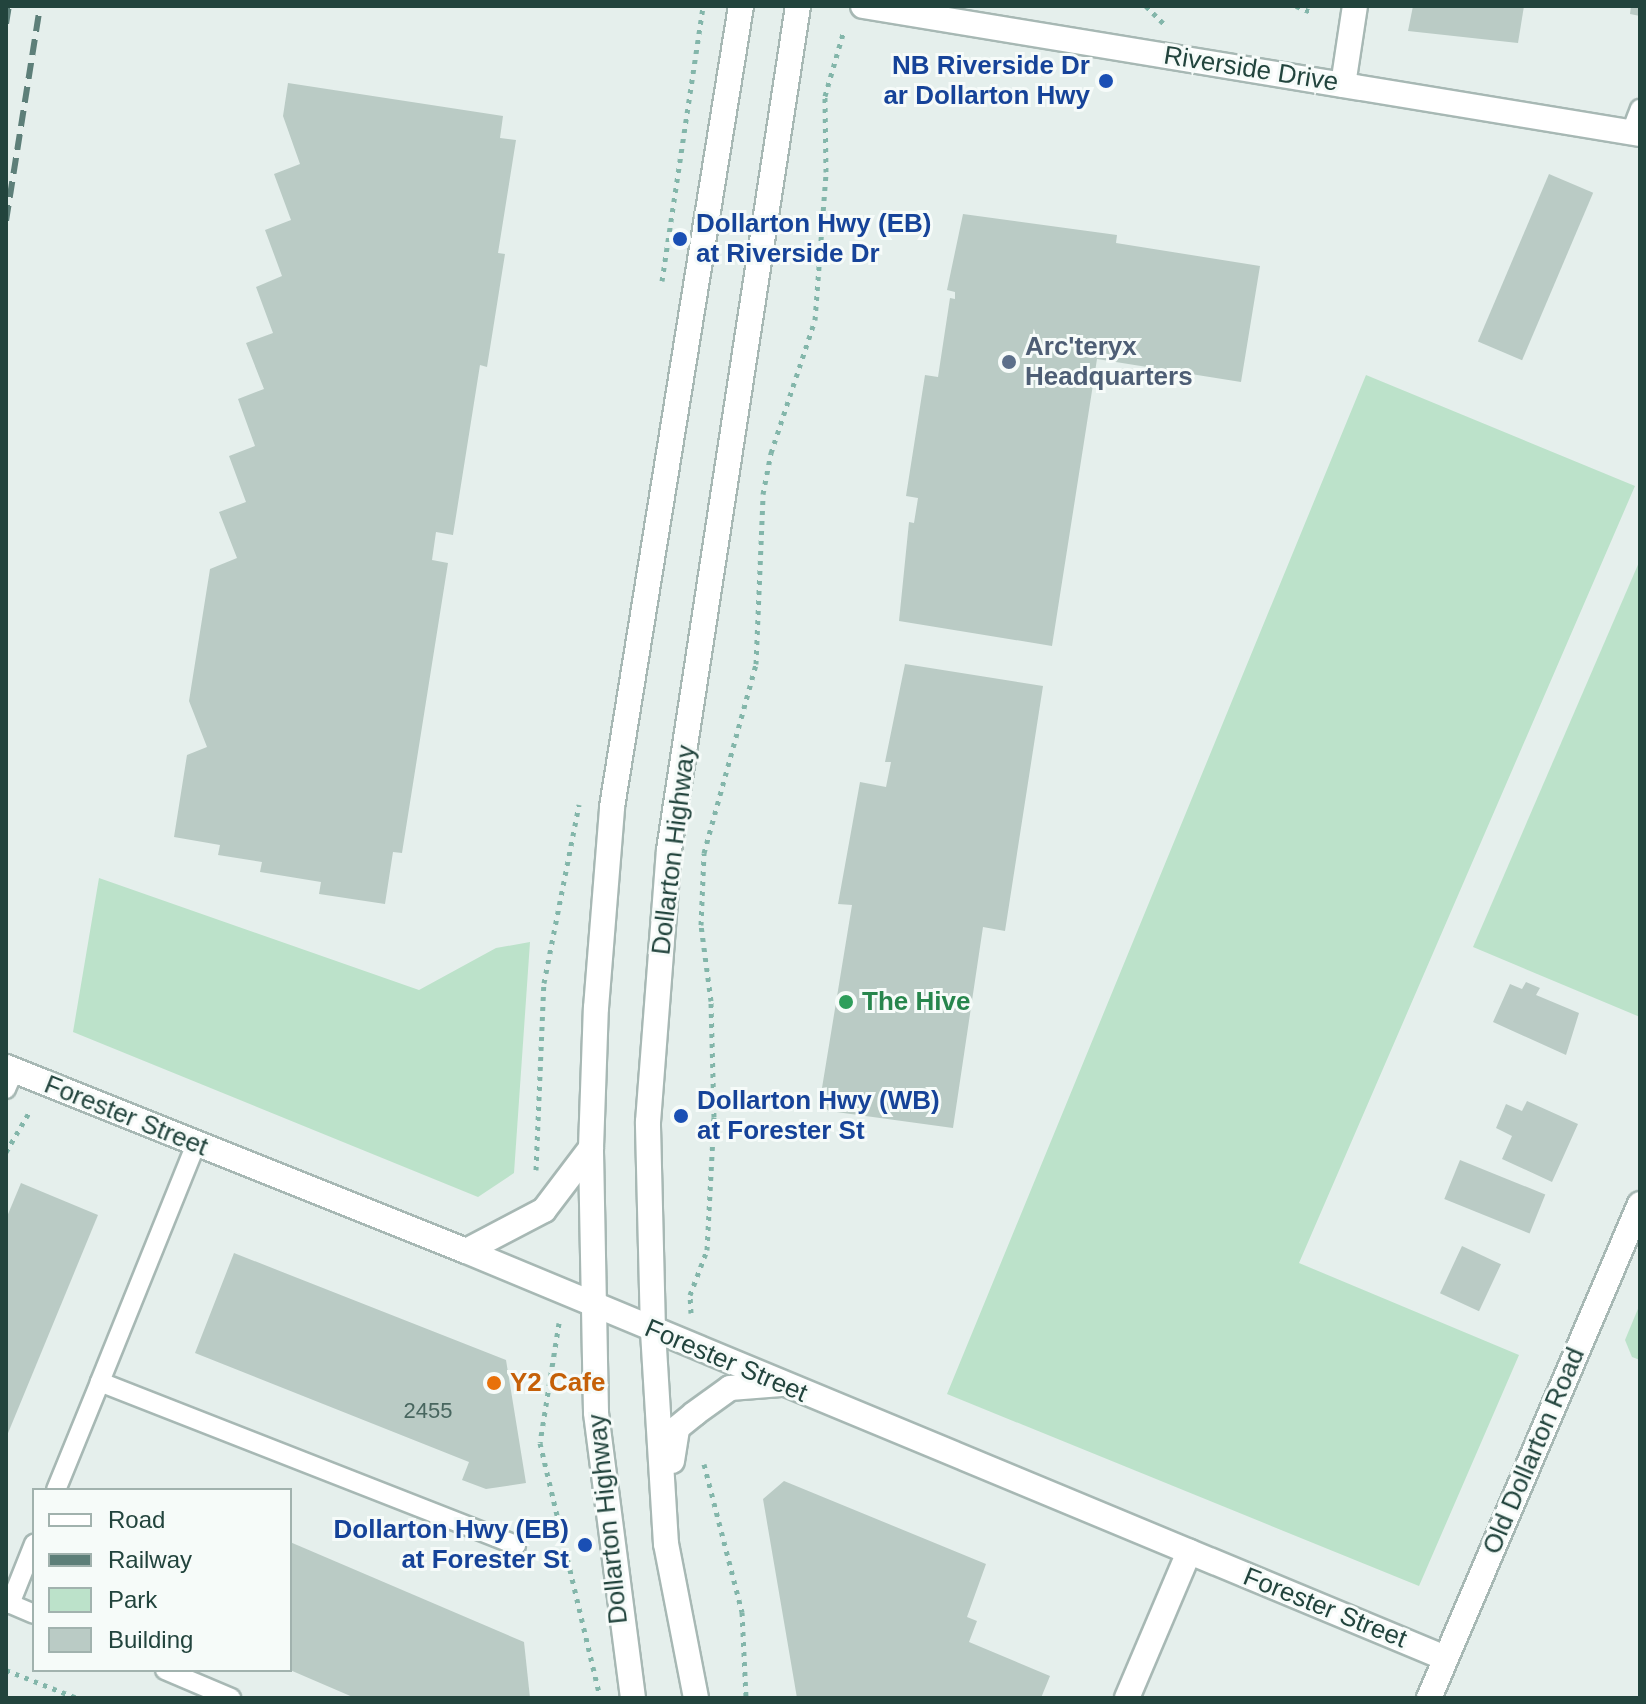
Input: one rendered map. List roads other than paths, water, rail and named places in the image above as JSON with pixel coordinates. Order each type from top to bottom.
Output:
[{"type":"street","name":"Dollarton Highway","points":[[633,1698],[596,1412],[591,1148],[596,1008],[612,807],[741,6]]},
{"type":"street","name":"Dollarton Highway","points":[[696,1698],[664,1507],[653,1331],[648,1122],[669,850],[798,6]]},
{"type":"street","name":"Riverside Drive","points":[[863,6],[1636,133]]},
{"type":"street","points":[[1343,85],[1355,6]]},
{"type":"street","name":"Forester Street","points":[[9,1075],[196,1144],[466,1251],[1445,1658]]},
{"type":"street","points":[[466,1251],[544,1210],[591,1148]]},
{"type":"street","name":"Old Dollarton Road","points":[[1429,1698],[1640,1204]]},
{"type":"street","points":[[664,1507],[677,1428],[730,1388],[781,1384]]},
{"type":"street","points":[[1127,1698],[1189,1552]]},
{"type":"lane","points":[[1636,133],[1640,109]]},
{"type":"lane","points":[[57,1488],[196,1144]]},
{"type":"lane","points":[[100,1382],[516,1545]]},
{"type":"lane","points":[[32,1549],[8,1603],[32,1613]]},
{"type":"lane","points":[[170,1672],[231,1698]]},
{"type":"railway","points":[[6,24],[9,6]]},
{"type":"railway","points":[[6,221],[40,6]]},
{"type":"place","name":"NB Riverside Dr ar Dollarton Hwy","points":[[1106,81]]},
{"type":"place","name":"Dollarton Hwy (EB) at Riverside Dr","points":[[680,239]]},
{"type":"place","name":"Arc'teryx Headquarters","points":[[1009,362]]},
{"type":"place","name":"The Hive","points":[[846,1002]]},
{"type":"place","name":"Dollarton Hwy (WB) at Forester St","points":[[681,1116]]},
{"type":"place","name":"Y2 Cafe","points":[[494,1383]]},
{"type":"place","name":"Dollarton Hwy (EB) at Forester St","points":[[585,1545]]}]
